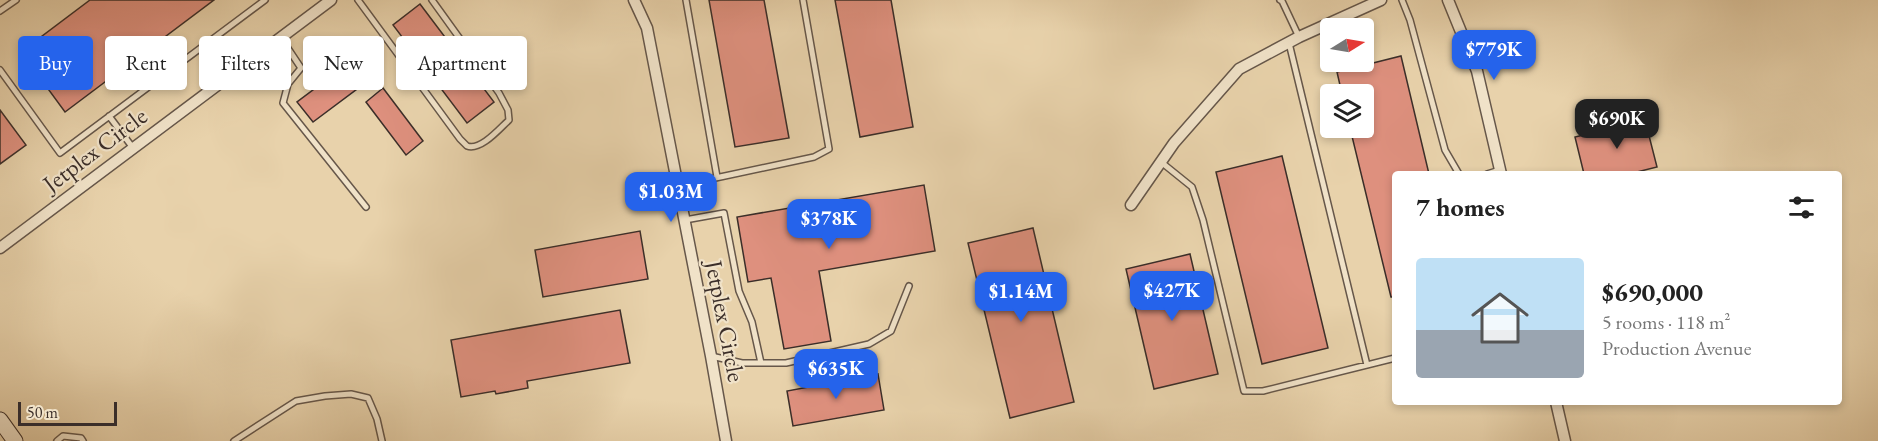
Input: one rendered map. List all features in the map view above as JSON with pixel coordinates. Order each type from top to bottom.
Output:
[{"type":"main road","points":[[0,420],[15,441]]},
{"type":"street","name":"Jetplex Circle","points":[[284,36],[331,0]]},
{"type":"street","name":"Jetplex Circle","points":[[634,0],[647,28],[726,441]]},
{"type":"street","points":[[1131,205],[1174,143],[1239,69],[1294,40],[1381,0]]},
{"type":"street","points":[[1448,0],[1477,71],[1501,171]]},
{"type":"street","name":"Jetplex Circle","points":[[0,248],[211,90]]},
{"type":"street","points":[[1557,405],[1565,441]]},
{"type":"lane","points":[[0,11],[16,0]]},
{"type":"lane","points":[[0,70],[60,153],[265,0]]},
{"type":"lane","points":[[358,0],[460,139],[467,146],[475,146],[486,142],[509,120],[508,110],[499,93],[432,0]]},
{"type":"lane","points":[[686,0],[717,177]]},
{"type":"lane","points":[[678,186],[814,157],[829,149],[803,0]]},
{"type":"lane","points":[[1282,0],[1294,40],[1367,365]]},
{"type":"lane","points":[[1402,0],[1410,21],[1445,150],[1457,171]]},
{"type":"lane","points":[[291,53],[301,68],[291,80]]},
{"type":"lane","points":[[287,90],[284,103],[366,207]]},
{"type":"lane","points":[[109,116],[133,148]]},
{"type":"lane","points":[[1161,162],[1192,187],[1203,220],[1244,391],[1263,391],[1392,359]]},
{"type":"lane","points":[[684,220],[724,213],[739,291],[752,322],[761,363]]},
{"type":"lane","points":[[711,356],[742,363],[786,363],[869,344],[891,331],[909,286]]},
{"type":"lane","points":[[234,441],[296,401],[351,394],[368,398],[377,418],[382,441]]},
{"type":"lane","points":[[57,441],[63,436],[81,438],[83,441]]},
{"type":"building","points":[[90,0],[214,0],[166,36],[105,36],[105,82],[65,112],[49,90],[93,90],[93,36],[42,36]]},
{"type":"building","points":[[709,0],[764,0],[789,138],[735,147]]},
{"type":"building","points":[[835,0],[891,0],[913,127],[860,137]]},
{"type":"building","points":[[420,4],[444,36],[401,36],[393,25]]},
{"type":"building","points":[[1401,56],[1428,171],[1392,171],[1392,297],[1352,138],[1374,138],[1374,84],[1340,84],[1337,72],[1374,72],[1374,63]]},
{"type":"building","points":[[384,89],[423,141],[406,155],[366,102]]},
{"type":"building","points":[[313,90],[356,90],[313,122],[297,102]]},
{"type":"building","points":[[442,90],[485,90],[494,102],[467,123]]},
{"type":"building","points":[[0,110],[26,145],[0,164]]},
{"type":"building","points":[[1645,120],[1657,167],[1641,171],[1583,171],[1575,137]]},
{"type":"building","points":[[1282,156],[1328,348],[1262,364],[1216,172]]},
{"type":"building","points":[[924,185],[935,251],[819,271],[831,341],[784,349],[771,278],[748,282],[737,217]]},
{"type":"building","points":[[1033,228],[1074,402],[1010,418],[968,243]]},
{"type":"building","points":[[640,231],[648,279],[543,297],[535,250]]},
{"type":"building","points":[[1190,254],[1218,374],[1154,389],[1126,269]]},
{"type":"building","points":[[620,310],[630,363],[527,381],[528,388],[461,397],[451,340]]},
{"type":"building","points":[[878,374],[884,410],[793,426],[787,391]]}]
